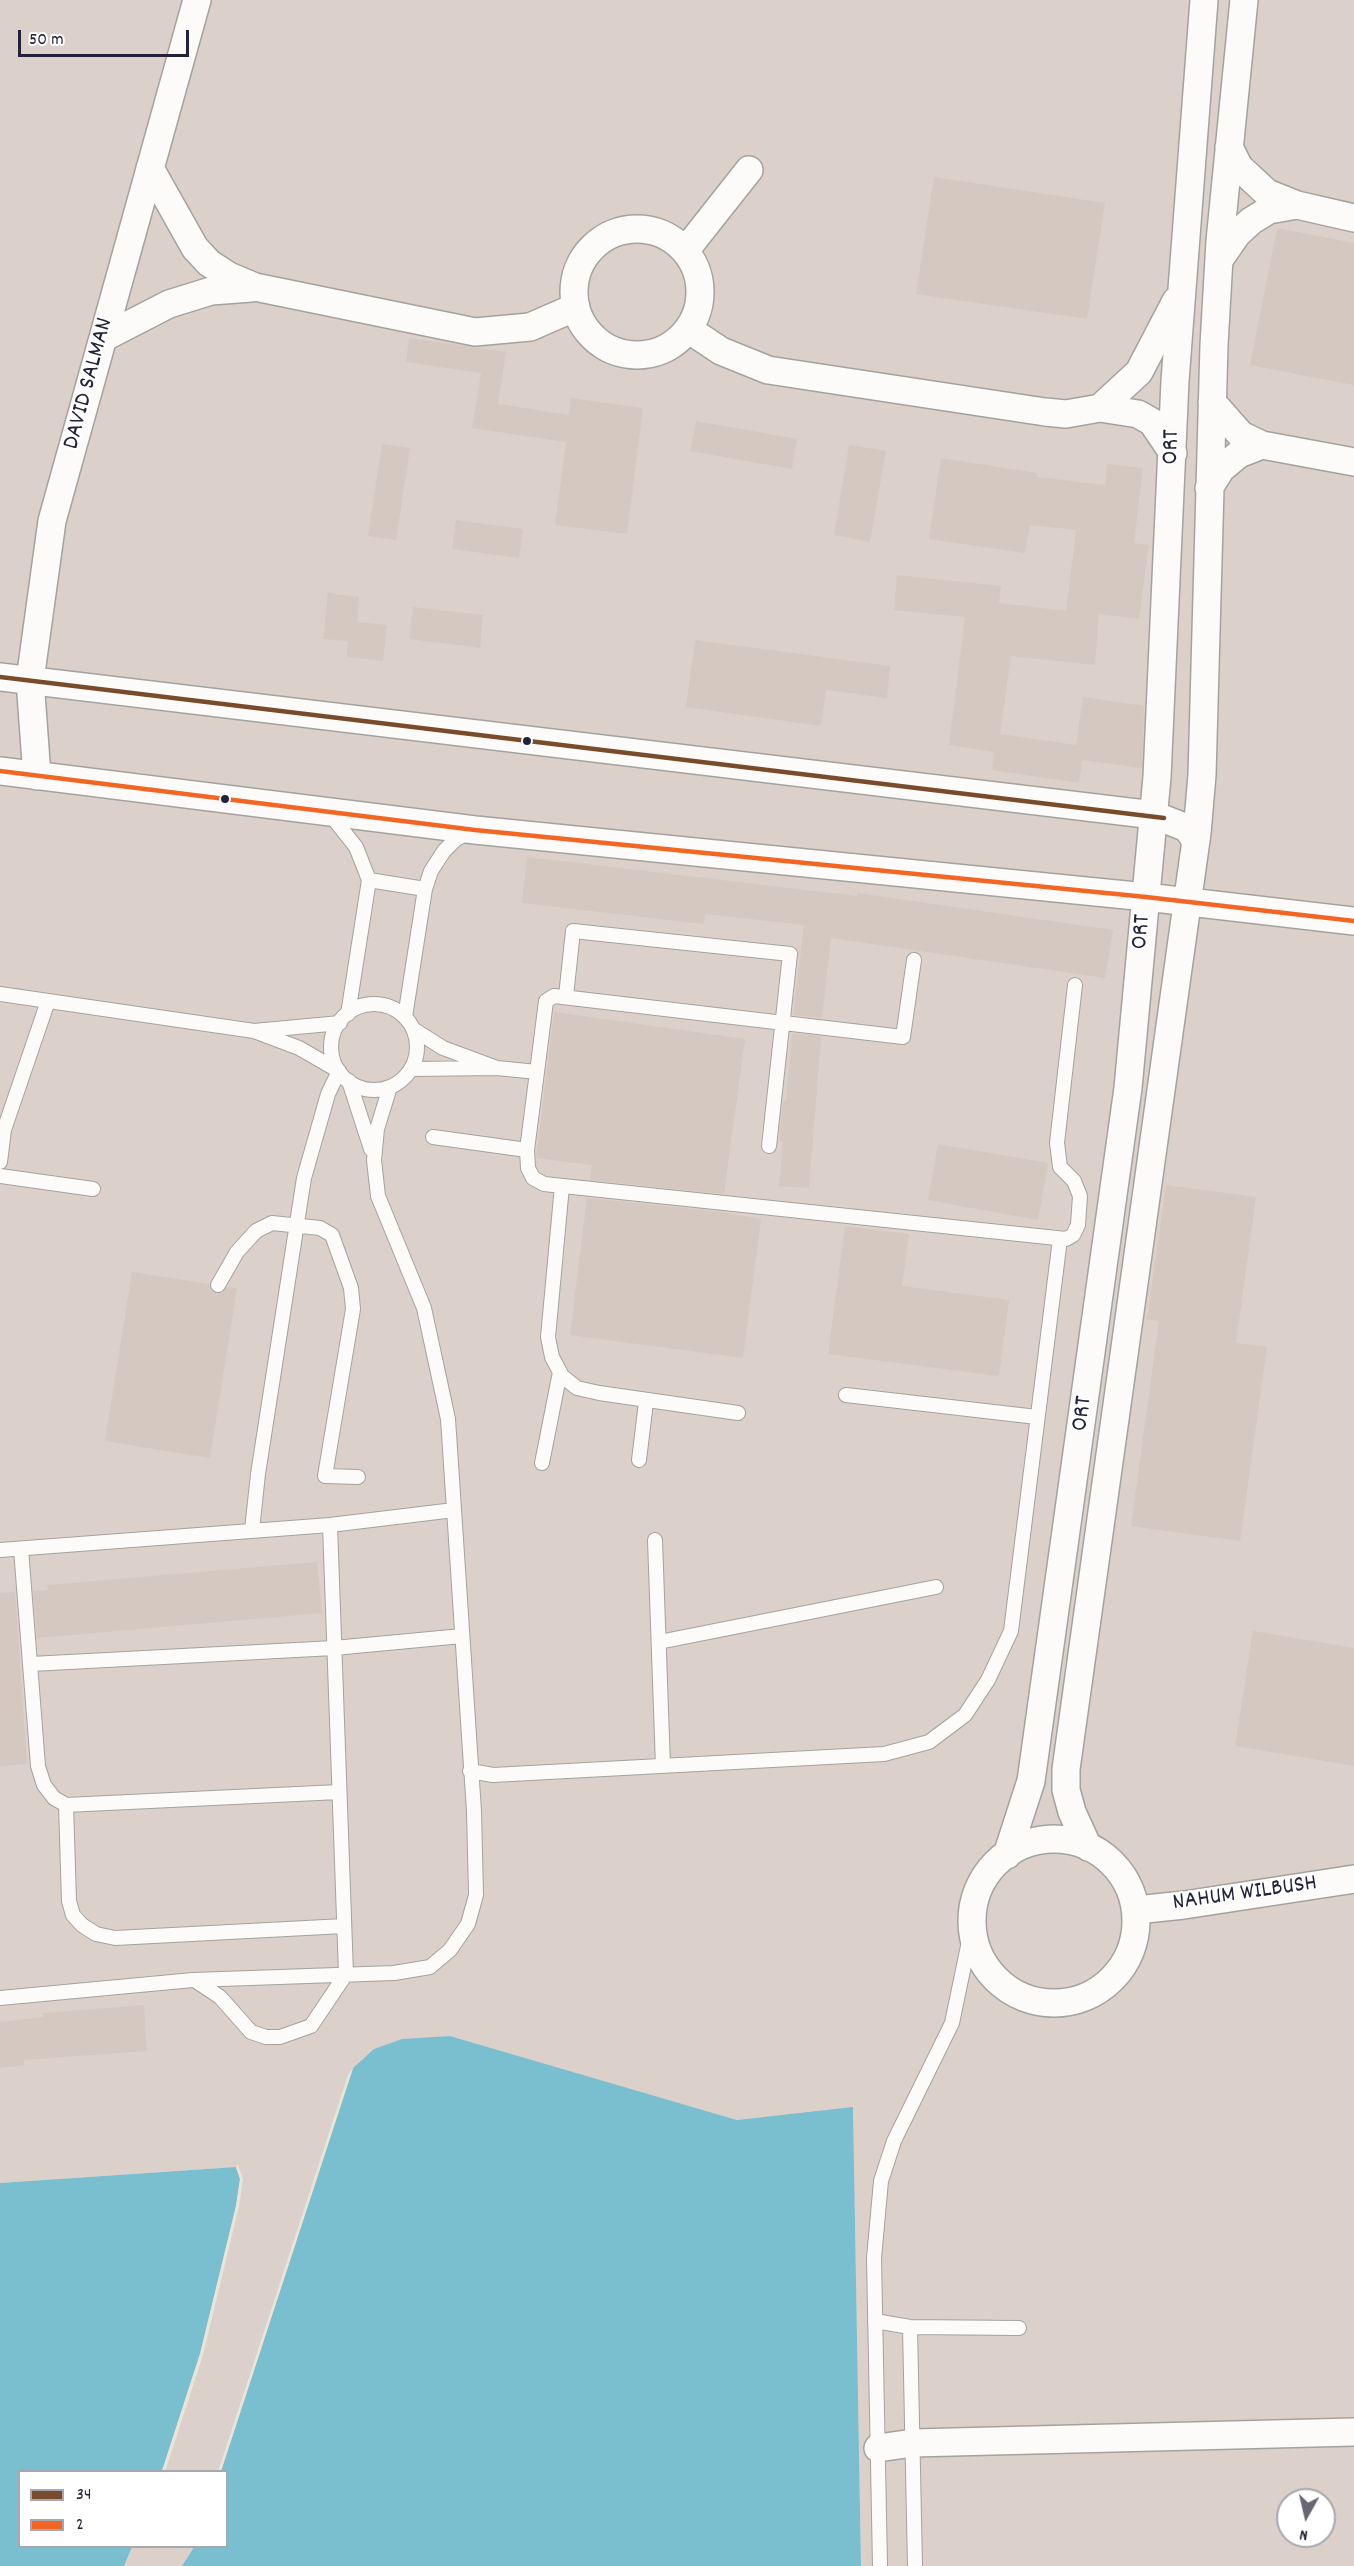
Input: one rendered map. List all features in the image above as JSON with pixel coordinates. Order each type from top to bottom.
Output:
[{"type":"street","name":"DAVID SALMAN","points":[[37,776],[30,680],[52,521],[197,0]]},
{"type":"street","name":"ORT","points":[[1007,1855],[1024,1807],[1034,1757],[1114,1200],[1154,815],[1165,648],[1183,287],[1204,0]]},
{"type":"street","name":"ORT","points":[[1088,1847],[1072,1812],[1066,1790],[1066,1768],[1196,841],[1202,775],[1209,488],[1219,261],[1244,0]]},
{"type":"street","points":[[1229,147],[1239,167],[1251,181],[1267,193],[1298,205],[1354,218]]},
{"type":"street","points":[[150,168],[195,248],[209,263],[229,276],[255,287],[475,332],[530,327],[576,307]]},
{"type":"street","points":[[686,251],[749,170]]},
{"type":"street","points":[[1219,261],[1237,234],[1251,221],[1269,210],[1298,205]]},
{"type":"street","points":[[639,229],[656,232],[672,239],[686,251],[695,266],[700,284],[700,301],[695,318],[670,346],[652,353],[632,355],[613,350],[596,340],[583,325],[576,307],[574,288],[578,269],[588,252],[602,239],[620,231],[639,229]]},
{"type":"street","points":[[103,338],[169,304],[211,291],[255,287]]},
{"type":"street","points":[[1100,408],[1139,372],[1183,287]]},
{"type":"street","points":[[688,328],[721,351],[768,370],[1044,412],[1066,414],[1100,408],[1138,414],[1152,422],[1173,453]]},
{"type":"street","points":[[1212,402],[1241,435],[1262,445],[1354,462]]},
{"type":"street","points":[[1209,488],[1221,469],[1239,454],[1262,445]]},
{"type":"street","points":[[0,677],[1154,815],[1187,828],[1196,841]]},
{"type":"street","points":[[0,771],[475,830],[1146,897],[1354,921]]},
{"type":"street","points":[[1046,1839],[1071,1841],[1088,1847],[1115,1865],[1129,1886],[1136,1910],[1136,1937],[1127,1961],[1110,1982],[1088,1997],[1063,2004],[1036,2002],[1012,1992],[991,1975],[978,1953],[972,1927],[974,1902],[984,1878],[1007,1855],[1021,1846],[1046,1839]]},
{"type":"street","name":"NAHUM WILBUSH","points":[[1136,1910],[1354,1879]]},
{"type":"street","points":[[878,2448],[913,2443],[1354,2432]]},
{"type":"lane","points":[[328,812],[356,847],[369,880],[344,1018],[332,1044],[333,1058],[344,1076],[374,1160]]},
{"type":"lane","points":[[0,994],[254,1031],[298,1048],[369,1089],[390,1087],[402,1080],[412,1069],[417,1056],[417,1042],[409,1023],[425,889],[431,871],[444,850],[456,839],[475,830]]},
{"type":"lane","points":[[369,880],[425,889]]},
{"type":"lane","points":[[566,996],[573,931],[790,954],[769,1146]]},
{"type":"lane","points":[[914,960],[903,1037],[554,996],[546,1002],[527,1150],[528,1168],[533,1178],[544,1184],[1066,1239],[1073,1235],[1079,1215],[1080,1196],[1074,1181],[1060,1167],[1057,1143],[1075,985]]},
{"type":"lane","points":[[0,1162],[4,1130],[48,1001]]},
{"type":"lane","points":[[254,1031],[344,1018],[367,1005],[381,1005],[394,1009],[443,1048],[497,1068]]},
{"type":"lane","points":[[412,1069],[497,1068],[537,1072]]},
{"type":"lane","points":[[252,1530],[258,1474],[304,1178],[328,1094],[344,1076]]},
{"type":"lane","points":[[0,1998],[193,1980],[394,1973],[430,1967],[450,1950],[468,1924],[476,1895],[474,1811],[448,1419],[424,1308],[378,1196],[374,1160],[377,1129],[390,1087]]},
{"type":"lane","points":[[433,1137],[527,1150]]},
{"type":"lane","points":[[0,1176],[93,1189]]},
{"type":"lane","points":[[562,1186],[548,1336],[552,1357],[560,1372],[577,1388],[646,1402],[738,1413]]},
{"type":"lane","points":[[218,1285],[237,1252],[256,1231],[272,1223],[320,1228],[332,1235],[351,1288],[353,1310],[325,1476],[358,1477]]},
{"type":"lane","points":[[470,1771],[493,1775],[884,1754],[929,1742],[965,1715],[987,1680],[1011,1631],[1060,1239]]},
{"type":"lane","points":[[542,1463],[560,1372]]},
{"type":"lane","points":[[846,1395],[1037,1417]]},
{"type":"lane","points":[[639,1460],[646,1402]]},
{"type":"lane","points":[[0,1550],[330,1525],[454,1510]]},
{"type":"lane","points":[[193,1980],[220,1997],[251,2032],[266,2037],[280,2037],[311,2026],[346,1974],[330,1525]]},
{"type":"lane","points":[[655,1540],[663,1766]]},
{"type":"lane","points":[[21,1549],[38,1766],[44,1785],[54,1798],[66,1805],[339,1792]]},
{"type":"lane","points":[[659,1641],[936,1587]]},
{"type":"lane","points":[[31,1664],[334,1648],[462,1636]]},
{"type":"lane","points":[[66,1805],[69,1901],[73,1915],[82,1925],[96,1934],[115,1938],[344,1926]]},
{"type":"lane","points":[[880,2566],[874,2258],[881,2181],[894,2141],[952,2023],[972,1927]]},
{"type":"lane","points":[[875,2321],[910,2327],[1019,2328]]},
{"type":"lane","points":[[910,2327],[915,2566]]},
{"type":"shaded area","points":[[0,0],[1354,0],[1354,2566],[861,2566],[853,2108],[737,2120],[450,2036],[374,2049],[353,2068],[221,2470],[162,2470],[200,2354],[236,2167],[0,2183]]},
{"type":"shaded area","points":[[132,2548],[193,2548],[182,2566],[124,2566]]},
{"type":"water","points":[[450,2036],[737,2120],[853,2107],[861,2566],[182,2566],[193,2548],[228,2548],[228,2470],[221,2470],[353,2068],[374,2049],[402,2039]]},
{"type":"water","points":[[236,2167],[240,2179],[236,2206],[200,2354],[162,2470],[18,2470],[18,2548],[132,2548],[124,2566],[0,2566],[0,2183]]},
{"type":"pier","points":[[353,2068],[221,2470],[219,2470],[348,2075]]},
{"type":"pier","points":[[238,2165],[243,2179],[239,2206],[203,2355],[166,2470],[162,2470],[200,2354],[236,2206],[240,2179],[236,2167]]},
{"type":"building","points":[[934,177],[1105,203],[1087,319],[916,294]]},
{"type":"building","points":[[1277,228],[1354,243],[1354,385],[1250,365]]},
{"type":"building","points":[[409,338],[506,352],[498,404],[569,415],[571,398],[643,408],[627,534],[555,525],[566,442],[472,428],[481,373],[406,362]]},
{"type":"building","points":[[696,421],[797,439],[792,469],[690,451]]},
{"type":"building","points":[[382,444],[410,448],[396,540],[368,536]]},
{"type":"building","points":[[849,445],[886,451],[870,542],[834,535]]},
{"type":"building","points":[[941,458],[1037,473],[1037,477],[1105,485],[1107,464],[1143,468],[1134,543],[1149,545],[1139,619],[1099,614],[1095,665],[1011,656],[1000,734],[1076,745],[1083,697],[1144,706],[1142,768],[1082,760],[1079,783],[992,770],[994,752],[949,745],[965,617],[894,610],[897,575],[1001,586],[999,603],[1066,611],[1076,530],[1030,525],[1025,553],[929,539]]},
{"type":"building","points":[[456,520],[523,529],[519,558],[452,549]]},
{"type":"building","points":[[328,593],[359,597],[357,622],[387,625],[383,661],[347,657],[348,641],[323,639]]},
{"type":"building","points":[[413,607],[483,615],[480,648],[409,639]]},
{"type":"building","points":[[695,640],[890,666],[887,698],[826,690],[821,726],[686,707]]},
{"type":"building","points":[[527,857],[857,896],[857,893],[1113,930],[1105,978],[831,938],[822,1018],[793,1015],[804,925],[705,914],[704,924],[522,903]]},
{"type":"building","points":[[554,1012],[745,1039],[724,1194],[590,1180],[592,1165],[536,1158]]},
{"type":"building","points":[[792,1033],[820,1036],[821,1039],[809,1188],[779,1186],[783,1142],[779,1141],[783,1101],[786,1101]]},
{"type":"building","points":[[938,1144],[1048,1163],[1038,1220],[928,1200]]},
{"type":"building","points":[[1166,1185],[1256,1197],[1236,1343],[1267,1347],[1240,1541],[1131,1526],[1159,1321],[1147,1319]]},
{"type":"building","points":[[587,1198],[721,1212],[761,1219],[743,1358],[570,1335]]},
{"type":"building","points":[[845,1226],[909,1234],[902,1286],[1009,1300],[999,1376],[828,1354]]},
{"type":"building","points":[[132,1272],[209,1284],[211,1290],[217,1294],[227,1287],[237,1288],[210,1458],[105,1441]]},
{"type":"building","points":[[317,1562],[322,1613],[37,1638],[33,1591],[48,1590],[47,1585]]},
{"type":"building","points":[[15,1592],[27,1764],[0,1766],[0,1593]]},
{"type":"building","points":[[1253,1631],[1354,1648],[1354,1766],[1235,1746]]},
{"type":"building","points":[[144,2005],[147,2051],[24,2060],[24,2065],[0,2068],[0,2022],[43,2017],[43,2013]]},
{"type":"transit line","name":"34","points":[[0,677],[1164,818]]},
{"type":"transit line","name":"2","points":[[0,771],[475,830],[1146,897],[1354,921]]}]
